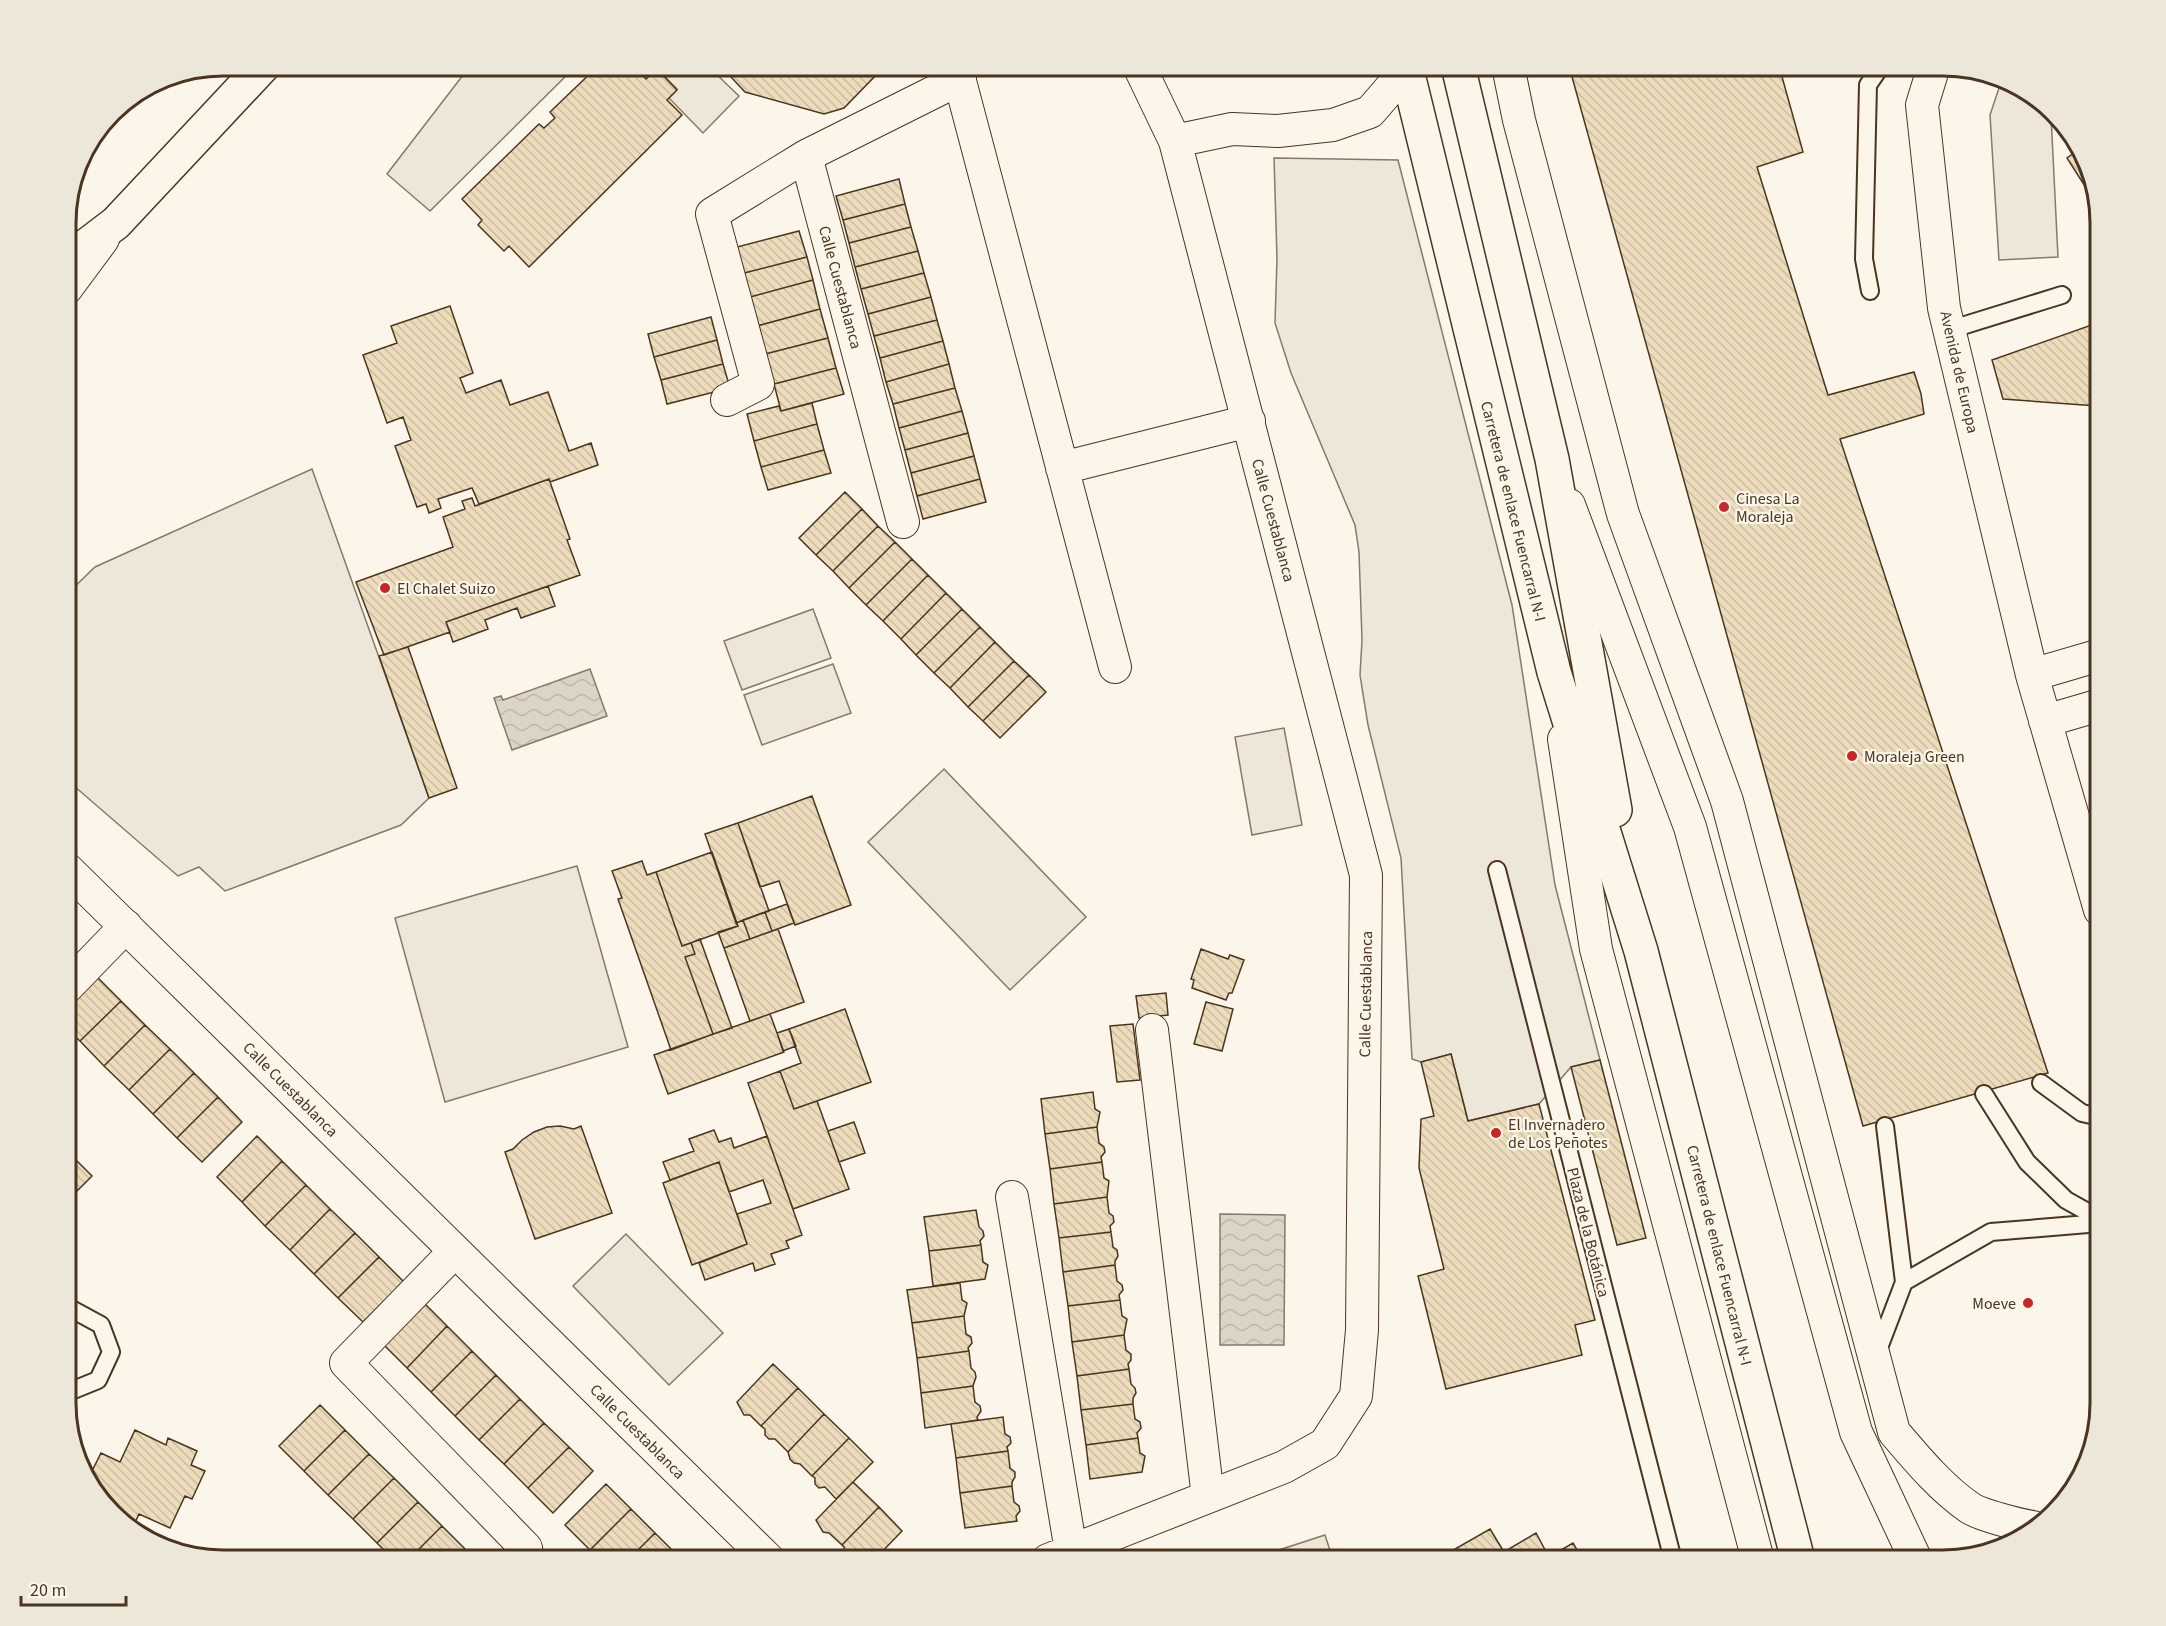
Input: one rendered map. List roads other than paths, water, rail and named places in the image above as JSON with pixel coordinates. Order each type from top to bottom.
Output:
[{"type":"main road","points":[[77,253],[116,223],[254,76]]},
{"type":"main road","name":"Carretera de enlace Fuencarral N-I","points":[[1409,76],[1554,672],[1641,951],[1795,1550]]},
{"type":"main road","name":"Carretera de enlace Fuencarral N-I","points":[[1460,76],[1552,459],[1641,951]]},
{"type":"street","points":[[727,400],[758,384],[712,214],[806,156],[953,76]]},
{"type":"street","points":[[959,76],[1115,667]]},
{"type":"street","name":"Calle Cuestablanca","points":[[1073,1550],[1284,1467],[1325,1444],[1356,1396],[1362,1330],[1366,875],[1175,141],[1144,76]]},
{"type":"street","points":[[1175,141],[1232,129],[1278,132],[1333,125],[1370,112],[1400,76]]},
{"type":"street","points":[[1510,76],[1519,120],[1623,514],[1727,801],[1894,1432],[1926,1469],[1972,1509],[2022,1526]]},
{"type":"street","name":"Avenida de Europa","points":[[1931,76],[1922,105],[1944,308],[2032,675],[2090,876]]},
{"type":"street","name":"Calle Cuestablanca","points":[[806,156],[903,522]]},
{"type":"street","points":[[77,274],[116,223]]},
{"type":"street","points":[[1062,468],[1249,421]]},
{"type":"street","points":[[1552,459],[1690,827],[1856,1432],[1911,1550]]},
{"type":"street","points":[[2032,675],[2090,658]]},
{"type":"street","points":[[1554,672],[1596,949],[1755,1550]]},
{"type":"street","points":[[2045,721],[2090,708]]},
{"type":"street","name":"Calle Cuestablanca","points":[[77,879],[759,1550]]},
{"type":"street","points":[[77,977],[126,926]]},
{"type":"street","points":[[1152,1030],[1208,1497]]},
{"type":"street","name":"Calle Cuestablanca","points":[[1012,1197],[1059,1550]]},
{"type":"street","points":[[455,1251],[346,1363],[526,1550]]},
{"type":"lane","points":[[1870,291],[1864,259],[1868,85],[1874,76]]},
{"type":"lane","points":[[1949,330],[2062,295]]},
{"type":"lane","name":"Plaza de la Botánica","points":[[1497,870],[1669,1550]]},
{"type":"lane","points":[[2041,1083],[2082,1113],[2090,1115]]},
{"type":"lane","points":[[1984,1094],[2027,1162],[2066,1200],[2090,1215]]},
{"type":"lane","points":[[1875,1357],[1904,1282],[1885,1126]]},
{"type":"lane","points":[[1904,1282],[1991,1232],[2090,1222]]},
{"type":"lane","points":[[77,1312],[101,1325],[111,1352],[98,1380],[77,1389]]},
{"type":"water","points":[[590,669],[607,716],[512,750],[494,698],[501,696],[503,700]]},
{"type":"water","points":[[1220,1214],[1285,1215],[1284,1345],[1220,1345]]},
{"type":"place","name":"Cinesa La Moraleja","points":[[1724,507]]},
{"type":"place","name":"El Chalet Suizo","points":[[385,588]]},
{"type":"place","name":"Moraleja Green","points":[[1852,756]]},
{"type":"place","name":"El Invernadero de Los Peñotes","points":[[1496,1133]]},
{"type":"place","name":"Moeve","points":[[2028,1303]]}]
